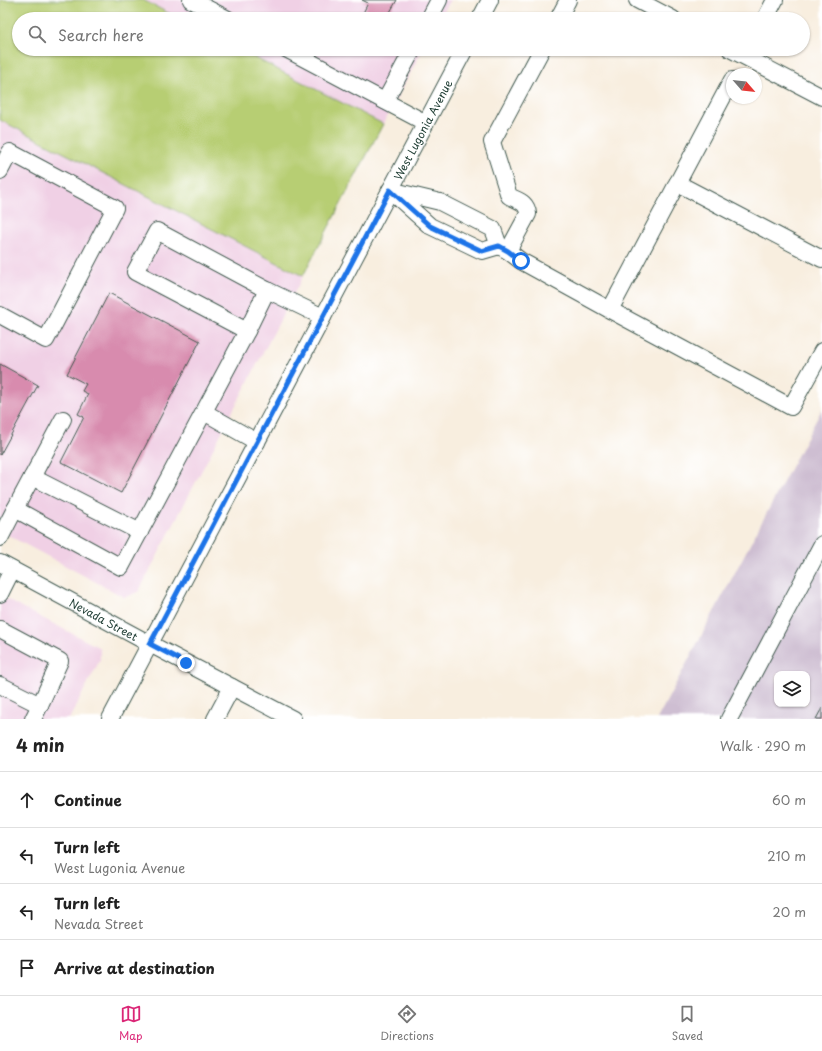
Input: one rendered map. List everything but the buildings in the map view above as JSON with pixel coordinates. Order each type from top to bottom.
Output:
[{"type":"street","points":[[433,12],[439,0]]},
{"type":"street","points":[[484,12],[490,0]]},
{"type":"street","points":[[562,12],[568,0]]},
{"type":"street","points":[[637,0],[660,12]]},
{"type":"street","points":[[769,12],[775,0]]},
{"type":"street","points":[[194,1],[215,12]]},
{"type":"street","points":[[299,56],[426,123]]},
{"type":"street","points":[[385,101],[409,56]]},
{"type":"street","name":"West Lugonia Avenue","points":[[110,719],[461,56]]},
{"type":"street","points":[[504,249],[528,214],[527,208],[523,203],[509,196],[492,142],[538,56]]},
{"type":"street","points":[[738,68],[745,56]]},
{"type":"street","points":[[752,56],[822,97]]},
{"type":"street","points":[[610,310],[726,91]]},
{"type":"street","points":[[0,171],[10,152],[116,208],[46,340],[0,315]]},
{"type":"street","points":[[677,183],[822,259]]},
{"type":"street","points":[[390,190],[430,226],[482,251],[504,249]]},
{"type":"street","points":[[390,190],[440,202],[493,229],[504,249],[521,261],[792,407],[822,350]]},
{"type":"street","points":[[469,244],[480,222]]},
{"type":"street","points":[[247,331],[135,272],[157,231],[267,290],[323,317]]},
{"type":"street","points":[[14,509],[121,567],[247,331],[267,290]]},
{"type":"street","points":[[204,412],[257,442]]},
{"type":"street","points":[[0,538],[14,509],[63,420]]},
{"type":"street","points":[[32,477],[140,532]]},
{"type":"street","points":[[729,719],[822,544]]},
{"type":"street","points":[[0,594],[6,567]]},
{"type":"street","name":"Nevada Street","points":[[6,567],[293,719]]},
{"type":"street","points":[[0,629],[60,661],[36,712],[0,685]]},
{"type":"street","points":[[214,719],[232,687]]},
{"type":"shaded area","points":[[143,0],[450,0],[444,12],[166,12]]},
{"type":"shaded area","points":[[252,56],[419,56],[383,124]]},
{"type":"shaded area","points":[[0,120],[303,276],[139,591],[124,597],[0,531]]},
{"type":"shaded area","points":[[822,409],[822,719],[657,719]]},
{"type":"shaded area","points":[[0,596],[100,648],[100,660],[69,719],[0,719]]},
{"type":"green space","points":[[0,0],[143,0],[166,12],[12,12],[12,56],[252,56],[383,124],[303,276],[0,120]]},
{"type":"route","points":[[186,663],[150,644],[390,190],[430,226],[482,251],[499,246],[521,261]]}]
